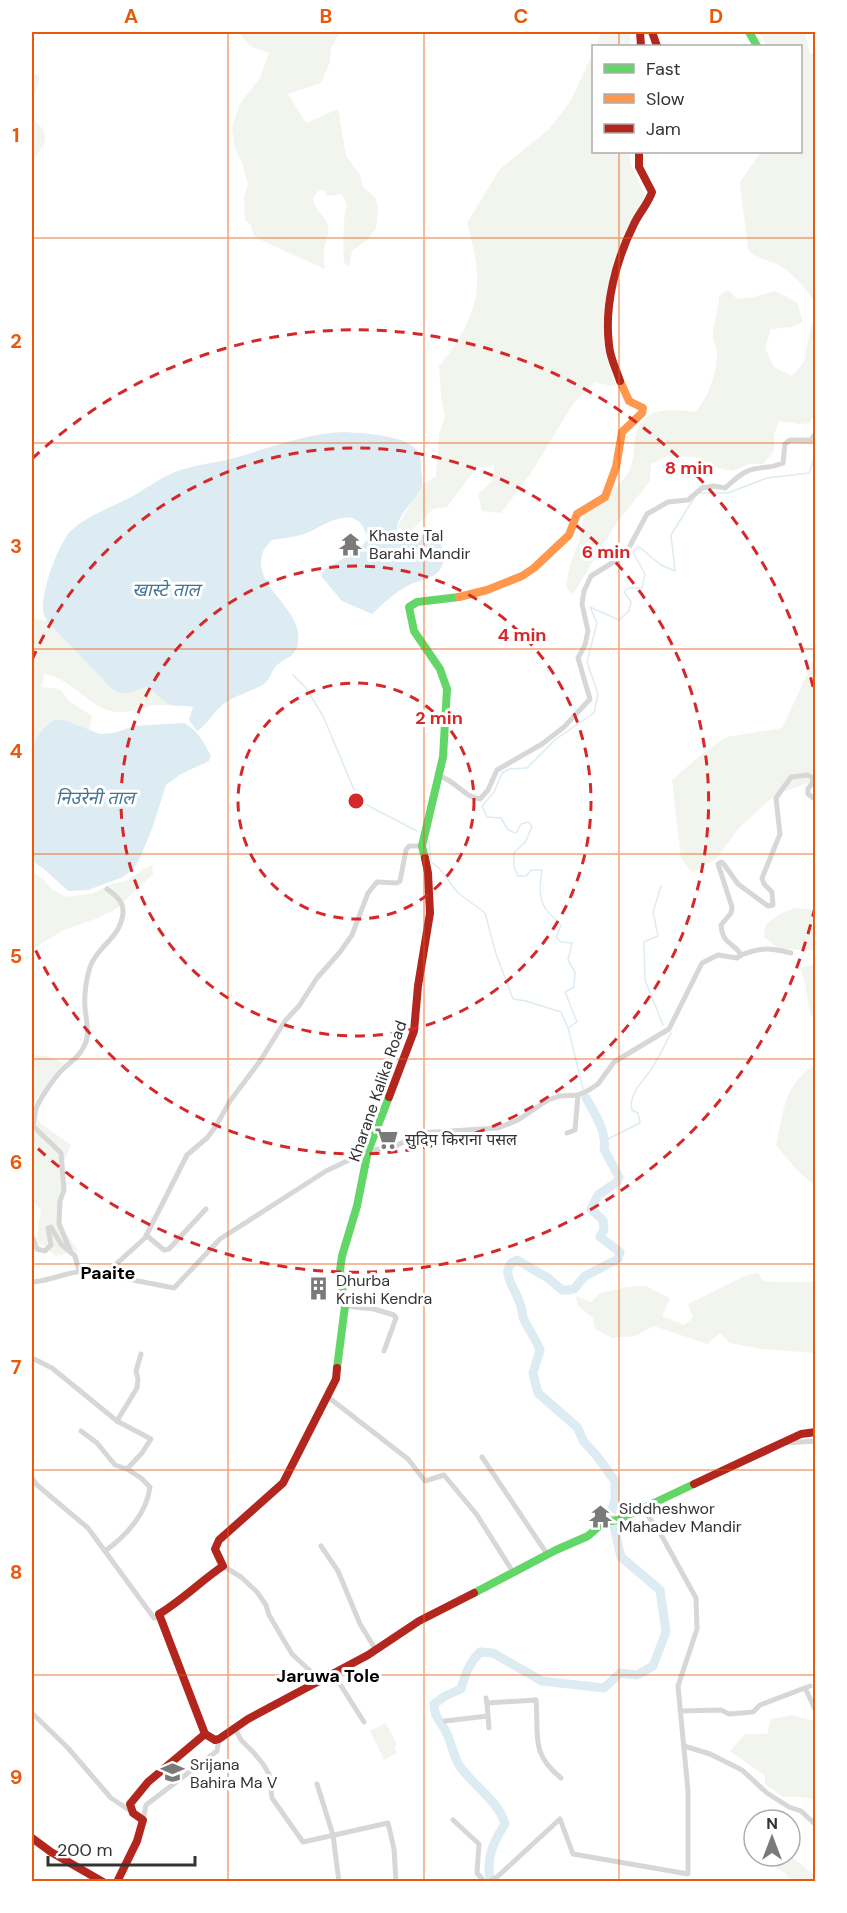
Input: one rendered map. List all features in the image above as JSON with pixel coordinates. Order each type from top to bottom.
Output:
[{"type":"street","points":[[748,32],[756,45]]},
{"type":"street","name":"Kharane Kalika Road","points":[[224,1566],[215,1549],[219,1540],[283,1483],[328,1396],[338,1371],[345,1306],[340,1262],[357,1206],[368,1151],[414,1031],[418,986],[430,913],[428,873],[422,846],[443,757],[446,682],[434,659],[414,631],[409,608],[417,602],[449,599],[493,588],[522,576],[540,563],[572,531],[578,514],[605,497],[616,467],[622,432],[640,417],[643,408],[634,406],[627,400],[611,356],[608,333],[609,305],[622,257],[636,221],[652,192],[639,167],[639,153]]},
{"type":"street","points":[[439,777],[451,781],[474,799],[480,800],[488,790],[497,770],[542,744],[564,727],[590,699],[578,658],[585,645],[588,631],[587,619],[583,612],[584,591],[591,576],[625,555],[647,514],[668,502],[688,500],[702,488],[714,486],[725,488],[753,469],[767,469],[783,463],[785,444],[790,440],[811,440],[816,433]]},
{"type":"street","points":[[741,955],[739,951],[726,943],[722,934],[721,925],[731,913],[732,907],[718,864],[723,863],[744,889],[768,906],[773,905],[772,892],[764,885],[762,878],[780,834],[776,798],[790,777],[807,775],[812,777],[813,782],[808,789],[808,794],[816,800]]},
{"type":"street","points":[[104,1275],[131,1252],[146,1235],[187,1155],[207,1138],[216,1126],[230,1101],[285,1021],[299,1006],[317,978],[352,935],[368,893],[377,882],[397,883],[400,881],[406,850],[409,846],[422,846]]},
{"type":"street","points":[[69,1250],[59,1224],[60,1201],[64,1190],[61,1153],[33,1126],[36,1106],[48,1087],[60,1071],[73,1062],[86,1043],[88,1029],[84,1005],[90,966],[99,951],[114,937],[123,915],[120,898],[106,889]]},
{"type":"street","points":[[32,1282],[79,1271],[92,1271],[174,1288],[220,1239],[326,1171],[368,1151],[396,1146],[420,1133],[498,1128],[518,1120],[548,1100],[560,1096],[578,1095],[590,1090],[598,1084],[616,1060],[669,1029],[702,963],[718,955],[737,958],[741,955],[773,948],[791,953]]},
{"type":"street","points":[[567,1133],[575,1130],[578,1095]]},
{"type":"street","points":[[146,1235],[164,1250],[169,1250],[206,1209]]},
{"type":"street","points":[[32,1236],[36,1249],[45,1251],[51,1245],[48,1228],[51,1227],[61,1244],[75,1256],[79,1271]]},
{"type":"street","points":[[345,1306],[374,1309],[396,1316],[384,1351]]},
{"type":"street","points":[[117,1421],[137,1388],[136,1371],[141,1354]]},
{"type":"street","points":[[32,1358],[52,1368],[117,1421],[151,1439],[127,1469]]},
{"type":"street","points":[[328,1396],[408,1459],[424,1480],[444,1474],[477,1515],[513,1572]]},
{"type":"street","points":[[81,1431],[97,1443],[115,1465],[127,1469],[150,1487],[149,1497],[127,1532],[105,1551]]},
{"type":"street","points":[[159,1617],[171,1642],[205,1734],[215,1740],[219,1739],[248,1719],[376,1650],[419,1621],[547,1554],[588,1536],[604,1522],[618,1520],[643,1509],[801,1434],[816,1432]]},
{"type":"street","points":[[781,1443],[816,1441]]},
{"type":"street","points":[[482,1456],[547,1554]]},
{"type":"street","points":[[32,1478],[37,1485],[88,1528],[154,1618],[159,1617]]},
{"type":"street","points":[[453,1820],[479,1844],[477,1873],[484,1881],[497,1879],[560,1819],[573,1854],[688,1874],[688,1791],[678,1686],[696,1629],[696,1598],[659,1531],[643,1509]]},
{"type":"street","points":[[321,1546],[338,1571],[360,1624],[376,1650]]},
{"type":"street","points":[[159,1617],[162,1612],[182,1599],[201,1581],[224,1566],[241,1577],[257,1592],[292,1654],[320,1680]]},
{"type":"street","points":[[333,1673],[364,1722]]},
{"type":"street","points":[[680,1711],[721,1710],[729,1714],[753,1712],[760,1705],[807,1687],[816,1711]]},
{"type":"street","points":[[489,1728],[487,1701],[536,1700],[540,1756],[547,1767],[561,1778]]},
{"type":"street","points":[[32,1713],[68,1748],[111,1798],[143,1820]]},
{"type":"street","points":[[445,1721],[488,1716]]},
{"type":"street","points":[[235,1729],[241,1740],[263,1764],[269,1774],[272,1798],[303,1842],[388,1823],[394,1849],[396,1881]]},
{"type":"street","points":[[133,1813],[130,1804],[148,1782],[205,1734]]},
{"type":"street","points":[[117,1881],[137,1842],[146,1805],[217,1751],[219,1739]]},
{"type":"street","points":[[684,1746],[710,1754],[742,1770],[767,1793],[789,1807],[801,1811],[816,1825]]},
{"type":"street","points":[[317,1784],[333,1835],[339,1881]]},
{"type":"street","points":[[32,1838],[51,1852],[103,1881]]},
{"type":"shaded area","points":[[238,32],[340,32],[331,48],[330,62],[321,83],[288,94],[306,123],[338,109],[346,156],[360,175],[363,187],[375,197],[378,208],[376,228],[367,240],[352,251],[349,267],[344,263],[343,242],[347,205],[342,194],[327,196],[325,191],[320,190],[314,199],[314,204],[326,221],[328,229],[324,252],[325,269],[254,237],[251,225],[245,220],[244,197],[248,184],[235,149],[232,128],[239,105],[260,78],[269,53],[250,46]]},
{"type":"shaded area","points":[[602,32],[630,32],[630,45],[596,45]]},
{"type":"shaded area","points":[[759,32],[805,32],[810,54],[815,55],[815,302],[787,270],[748,250],[740,182],[760,153],[802,153],[802,45],[766,45]]},
{"type":"shaded area","points":[[592,55],[592,153],[630,153],[630,162],[645,196],[634,219],[622,264],[603,317],[604,348],[616,387],[595,382],[573,404],[531,473],[501,513],[482,511],[478,494],[493,480],[494,465],[476,468],[447,507],[433,509],[410,532],[397,527],[422,485],[436,476],[439,434],[445,417],[439,366],[465,327],[476,294],[476,260],[467,223],[500,169],[549,129],[570,102]]},
{"type":"shaded area","points":[[36,73],[40,77],[32,108],[32,79]]},
{"type":"shaded area","points":[[32,108],[35,120],[44,131],[45,140],[32,161]]},
{"type":"shaded area","points":[[728,290],[737,299],[774,291],[797,302],[803,322],[791,327],[771,329],[765,348],[774,367],[792,376],[804,362],[815,317],[815,412],[810,423],[779,421],[774,435],[774,451],[763,464],[748,464],[733,471],[714,467],[694,457],[668,456],[651,464],[650,481],[616,524],[573,594],[566,587],[570,564],[580,539],[584,514],[616,488],[626,476],[632,464],[635,437],[640,424],[652,414],[660,411],[695,412],[707,393],[716,364],[717,353],[713,333],[719,296]]},
{"type":"shaded area","points":[[32,618],[47,621],[112,689],[126,693],[147,687],[179,706],[157,705],[128,712],[111,711],[97,705],[60,679],[44,674],[42,687],[60,689],[69,701],[92,716],[89,731],[66,722],[52,721],[47,725],[32,754]]},
{"type":"shaded area","points":[[815,658],[815,786],[808,783],[775,795],[739,828],[716,859],[692,873],[681,858],[672,780],[703,753],[727,737],[782,728]]},
{"type":"shaded area","points":[[152,865],[153,874],[116,909],[64,930],[32,949],[32,871],[51,889],[66,897],[94,893],[113,883],[123,882]]},
{"type":"shaded area","points":[[795,908],[815,910],[815,950],[779,949],[764,937],[766,924],[780,914]]},
{"type":"shaded area","points":[[813,964],[816,989],[815,1018],[810,1014],[800,968]]},
{"type":"shaded area","points":[[32,1055],[48,1056],[63,1063],[32,1105]]},
{"type":"shaded area","points":[[814,1065],[816,1066],[815,1186],[796,1169],[776,1145],[790,1091],[804,1073]]},
{"type":"shaded area","points":[[32,1109],[40,1123],[71,1145],[60,1170],[67,1184],[61,1219],[66,1233],[78,1251],[56,1256],[36,1240],[41,1210],[32,1200]]},
{"type":"shaded area","points":[[758,1273],[762,1280],[772,1282],[815,1282],[815,1353],[762,1349],[730,1343],[720,1333],[707,1344],[654,1326],[635,1336],[612,1338],[595,1329],[593,1318],[578,1306],[576,1296],[591,1302],[600,1293],[645,1286],[670,1298],[662,1316],[684,1325],[693,1318],[688,1304],[747,1275]]},
{"type":"shaded area","points":[[792,1715],[815,1723],[815,1800],[805,1797],[783,1797],[765,1784],[765,1776],[730,1751],[745,1734],[767,1734],[771,1719]]},
{"type":"shaded area","points":[[386,1723],[397,1745],[394,1747],[397,1753],[384,1760],[370,1731]]},
{"type":"shaded area","points":[[802,1865],[815,1876],[815,1881],[791,1881],[786,1874],[776,1868],[802,1868]]},
{"type":"water","name":"खास्टे ताल","points":[[344,432],[393,438],[410,444],[418,451],[421,460],[422,485],[400,518],[397,531],[400,538],[425,535],[437,540],[444,556],[441,567],[432,577],[413,583],[399,591],[372,614],[342,601],[321,576],[324,570],[364,544],[367,537],[358,521],[352,518],[337,519],[305,534],[272,540],[263,553],[261,567],[265,579],[295,622],[298,634],[296,650],[275,667],[264,684],[224,704],[197,731],[189,720],[193,707],[167,703],[147,687],[129,693],[117,692],[47,621],[43,612],[43,600],[52,566],[62,543],[73,529],[87,519],[174,472],[234,458],[302,438]]},
{"type":"water","name":"निउरेनी ताल","points":[[54,720],[64,720],[100,734],[114,733],[134,726],[184,723],[197,733],[211,756],[209,761],[181,774],[166,785],[152,829],[139,860],[132,870],[123,877],[88,890],[68,891],[32,861],[33,747],[39,734]]},
{"type":"waterway","points":[[699,493],[728,493],[767,478],[809,473],[816,453]]},
{"type":"waterway","points":[[583,1089],[568,1028],[577,1022],[565,992],[574,987],[575,972],[568,960],[572,943],[561,942],[556,937],[561,926],[541,899],[542,870],[531,870],[526,876],[518,876],[514,867],[514,853],[526,841],[532,826],[528,822],[521,824],[516,833],[508,830],[501,818],[487,817],[482,806],[494,792],[502,773],[509,769],[527,768],[556,739],[594,713],[598,694],[587,662],[597,623],[590,607],[619,620],[629,611],[631,602],[624,592],[629,588],[642,588],[645,574],[633,552],[639,547],[661,565],[675,571],[671,535],[694,498]]},
{"type":"waterway","points":[[293,675],[306,688],[323,716],[361,802],[417,831]]},
{"type":"waterway","points":[[429,841],[431,862],[439,868],[458,893],[485,913],[496,954],[513,999],[561,1012],[568,1028]]},
{"type":"waterway","points":[[661,886],[653,912],[658,936],[644,942],[645,980],[663,1025]]},
{"type":"waterway","points":[[606,1140],[640,1123],[638,1113],[632,1110],[632,1098],[655,1064],[671,1033]]},
{"type":"waterway","points":[[491,1882],[489,1874],[491,1852],[505,1824],[491,1800],[459,1765],[447,1734],[435,1713],[434,1704],[461,1689],[468,1669],[480,1652],[493,1653],[542,1681],[604,1688],[620,1673],[637,1675],[653,1666],[666,1632],[660,1590],[621,1557],[611,1514],[615,1499],[615,1481],[584,1442],[577,1427],[538,1393],[533,1373],[540,1350],[524,1320],[508,1273],[508,1268],[517,1260],[548,1278],[562,1290],[568,1290],[574,1289],[585,1276],[618,1259],[620,1252],[600,1237],[604,1230],[603,1220],[591,1209],[598,1195],[617,1182],[619,1177],[604,1149],[602,1129],[586,1098]]},
{"type":"traffic: fast","points":[[749,32],[756,45]]},
{"type":"traffic: fast","points":[[425,858],[422,846],[443,757],[447,689],[440,669],[414,631],[409,607],[417,602],[459,597]]},
{"type":"traffic: fast","points":[[337,1368],[345,1306],[340,1270],[342,1256],[357,1206],[368,1151],[389,1097]]},
{"type":"traffic: fast","points":[[474,1593],[588,1536],[604,1522],[618,1520],[694,1484]]},
{"type":"traffic: slow","points":[[459,597],[487,590],[522,576],[534,568],[569,535],[577,514],[605,497],[616,467],[622,432],[642,413],[643,408],[629,401],[620,381]]},
{"type":"traffic: jam","points":[[640,32],[641,45]]},
{"type":"traffic: jam","points":[[652,32],[657,45]]},
{"type":"traffic: jam","points":[[620,381],[610,350],[608,314],[613,283],[622,252],[652,192],[639,167],[639,153]]},
{"type":"traffic: jam","points":[[389,1097],[414,1031],[418,986],[430,913],[425,858]]},
{"type":"traffic: jam","points":[[205,1734],[159,1614],[223,1566],[215,1549],[219,1540],[283,1483],[336,1379],[337,1368]]},
{"type":"traffic: jam","points":[[694,1484],[801,1434],[816,1432]]},
{"type":"traffic: jam","points":[[117,1882],[137,1841],[143,1820],[133,1813],[130,1804],[148,1782],[205,1734],[215,1740],[219,1739],[248,1719],[368,1655],[419,1621],[474,1593]]},
{"type":"traffic: jam","points":[[32,1838],[51,1852],[103,1882]]},
{"type":"place","name":"Khaste Tal Barahi Mandir","points":[[351,544]]},
{"type":"place","name":"सुदिप किराना पसल","points":[[387,1139]]},
{"type":"place","name":"Dhurba Krishi Kendra","points":[[318,1289]]},
{"type":"place","name":"Siddheshwor Mahadev Mandir","points":[[601,1517]]},
{"type":"place","name":"Srijana Bahira Ma V","points":[[172,1773]]},
{"type":"district","name":"Paaite","points":[[108,1273]]},
{"type":"district","name":"Jaruwa Tole","points":[[328,1676]]}]
